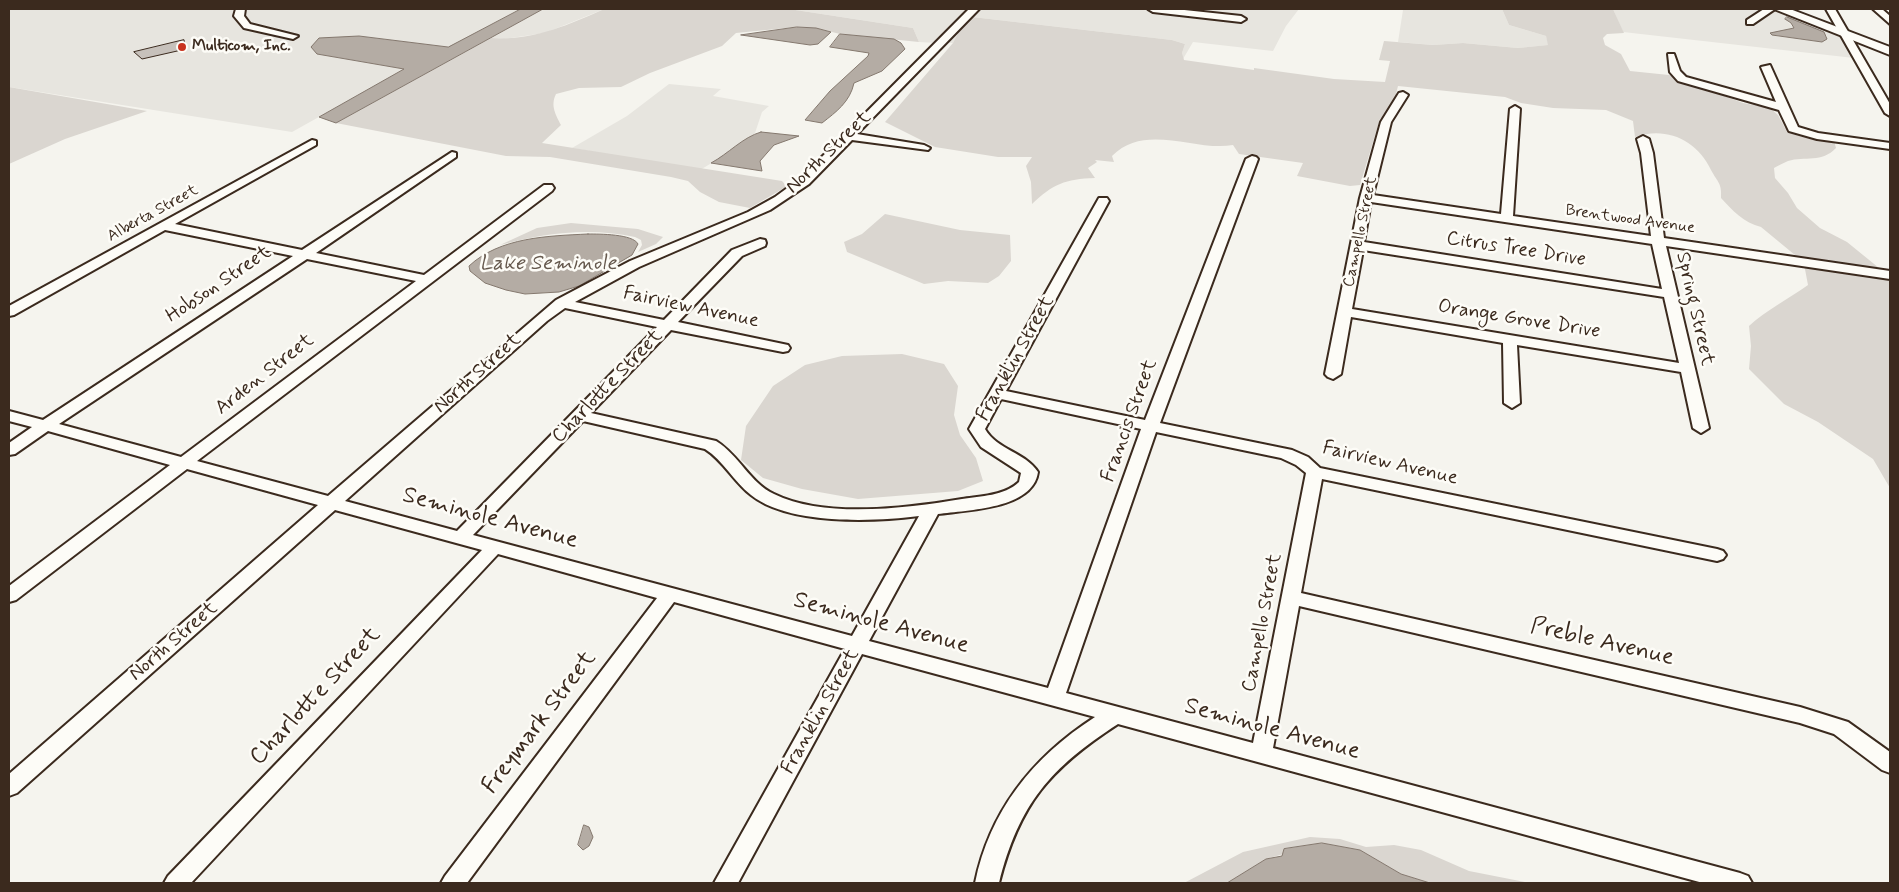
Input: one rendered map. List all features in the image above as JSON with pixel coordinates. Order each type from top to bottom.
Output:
[{"type":"main road","points":[[1780,9],[1890,44]]},
{"type":"main road","points":[[1796,9],[1890,51]]},
{"type":"street","points":[[241,9],[239,16],[247,26],[293,36]]},
{"type":"street","name":"North Street","points":[[11,783],[561,303],[612,274],[772,205],[805,181],[974,9]]},
{"type":"street","points":[[1153,9],[1241,19]]},
{"type":"street","points":[[1750,22],[1770,9]]},
{"type":"street","points":[[1830,9],[1890,113]]},
{"type":"street","points":[[1877,9],[1890,21]]},
{"type":"street","points":[[1671,56],[1675,72],[1682,79],[1785,108]]},
{"type":"street","points":[[1766,67],[1791,125],[1799,132],[1890,146]]},
{"type":"street","name":"Campello Street","points":[[1333,374],[1366,198],[1386,122],[1403,95]]},
{"type":"street","points":[[1507,219],[1515,109]]},
{"type":"street","points":[[848,136],[924,148]]},
{"type":"street","name":"Spring Street","points":[[1643,139],[1648,153],[1658,240],[1701,428]]},
{"type":"street","name":"Alberta Street","points":[[9,312],[312,143]]},
{"type":"street","name":"Hobson Street","points":[[9,450],[452,155]]},
{"type":"street","name":"Francis Street","points":[[1054,699],[1150,427],[1252,159]]},
{"type":"street","name":"Arden Street","points":[[9,595],[185,464],[425,279],[548,188]]},
{"type":"street","name":"Brentwood Avenue","points":[[1366,198],[1890,275]]},
{"type":"street","name":"Franklin Street","points":[[726,883],[859,645],[932,509],[1003,498],[1016,494],[1025,486],[1030,472],[1026,466],[988,445],[980,438],[977,429],[1103,201]]},
{"type":"street","points":[[165,226],[425,279]]},
{"type":"street","name":"Charlotte Street","points":[[460,538],[737,253],[760,243]]},
{"type":"street","name":"Citrus Tree Drive","points":[[1357,245],[1669,294]]},
{"type":"street","name":"Fairview Avenue","points":[[561,303],[783,348]]},
{"type":"street","name":"Orange Grove Drive","points":[[1345,312],[1687,369]]},
{"type":"street","points":[[1510,338],[1512,403]]},
{"type":"street","name":"Fairview Avenue","points":[[997,394],[1286,454],[1302,461],[1315,472],[1717,555]]},
{"type":"street","points":[[579,415],[710,445],[724,452],[752,488],[764,496],[786,505],[839,514],[871,515],[932,509]]},
{"type":"street","name":"Seminole Avenue","points":[[9,416],[859,645],[1113,716],[1261,754],[1703,878],[1740,883]]},
{"type":"street","name":"Campello Street","points":[[1261,754],[1315,472]]},
{"type":"street","name":"Charlotte Street","points":[[176,883],[494,547]]},
{"type":"street","name":"Freymark Street","points":[[453,883],[670,595]]},
{"type":"street","name":"Preble Avenue","points":[[1290,597],[1800,715],[1841,728],[1890,764]]},
{"type":"street","points":[[987,883],[1008,822],[1031,787],[1061,752],[1113,716]]},
{"type":"shaded area","points":[[9,9],[237,9],[235,17],[244,27],[293,37],[298,35],[251,25],[243,16],[245,9],[521,9],[448,47],[359,36],[334,57],[405,69],[292,132],[9,87]]},
{"type":"shaded area","points":[[543,9],[611,9],[602,10],[545,33],[504,39],[491,38]]},
{"type":"shaded area","points":[[789,9],[970,9],[936,43],[919,42],[913,28]]},
{"type":"shaded area","points":[[789,9],[913,28],[919,42],[840,34],[816,28],[797,27],[736,33],[722,46],[650,73],[621,87],[579,88],[556,94],[554,106],[561,125],[542,143],[782,181],[789,189],[784,188],[750,208],[719,202],[700,192],[688,181],[671,177],[550,157],[506,156],[336,123],[491,38],[534,35],[562,27],[602,10]]},
{"type":"shaded area","points":[[978,9],[1142,9],[1244,21],[1245,18],[1163,9],[1299,9],[1286,26],[1273,51],[1193,42],[1183,59],[1182,53],[1185,44],[1172,40],[972,17],[964,23]]},
{"type":"shaded area","points":[[1393,9],[1502,9],[1509,25],[1546,36],[1549,45],[1518,48],[1463,43],[1433,45],[1398,42],[1403,10]]},
{"type":"shaded area","points":[[1502,9],[1613,9],[1624,33],[1607,34],[1603,38],[1605,45],[1621,54],[1630,71],[1669,75],[1743,103],[1770,108],[1778,115],[1785,128],[1799,136],[1834,141],[1836,148],[1825,156],[1788,161],[1774,168],[1775,178],[1788,193],[1797,208],[1820,228],[1847,242],[1879,268],[1890,273],[1801,260],[1761,227],[1739,216],[1721,198],[1719,183],[1705,160],[1689,143],[1679,138],[1658,133],[1635,137],[1633,121],[1606,110],[1553,108],[1521,103],[1505,97],[1398,86],[1396,94],[1398,95],[1385,116],[1380,119],[1360,185],[1350,186],[1297,176],[1303,163],[1239,154],[1233,145],[1203,145],[1155,139],[1125,146],[1112,156],[1114,162],[1095,160],[1097,162],[1088,168],[1095,178],[1067,181],[1053,187],[1032,204],[1031,182],[1026,166],[1032,157],[998,157],[935,147],[885,122],[953,43],[962,25],[972,17],[1172,40],[1185,44],[1182,53],[1184,60],[1334,79],[1385,82],[1390,61],[1379,60],[1384,41],[1433,45],[1463,43],[1518,48],[1548,45],[1546,36],[1509,25]]},
{"type":"shaded area","points":[[1613,9],[1764,9],[1745,22],[1753,24],[1776,9],[1840,33],[1854,58],[1623,32]],"holes":[[[1787,21],[1827,36],[1822,42],[1776,36],[1781,31],[1794,28]]]},
{"type":"shaded area","points":[[962,26],[953,43],[945,43]]},
{"type":"shaded area","points":[[669,84],[721,89],[713,96],[769,106],[762,112],[755,133],[725,155],[700,170],[572,148],[627,116]]},
{"type":"shaded area","points":[[9,87],[147,111],[65,139],[9,164]]},
{"type":"shaded area","points":[[885,214],[960,230],[1010,235],[1011,261],[999,276],[988,283],[948,281],[924,284],[847,252],[844,242],[862,234]]},
{"type":"shaded area","points":[[571,223],[638,229],[663,237],[656,244],[638,252],[642,245],[641,240],[635,237],[601,232],[567,233],[534,237],[500,245],[537,228]]},
{"type":"shaded area","points":[[1804,264],[1890,277],[1890,488],[1873,459],[1818,422],[1784,404],[1749,369],[1751,346],[1749,326],[1769,310],[1808,285]]},
{"type":"shaded area","points":[[902,354],[944,364],[958,386],[954,415],[960,435],[976,458],[983,481],[958,491],[858,499],[802,489],[763,478],[741,460],[746,426],[773,386],[805,365],[842,356]]},
{"type":"shaded area","points":[[1310,837],[1340,839],[1366,847],[1394,845],[1421,850],[1469,871],[1530,883],[1430,883],[1401,874],[1360,850],[1322,843],[1266,859],[1227,883],[1184,883],[1243,852]]},
{"type":"water","points":[[521,9],[543,9],[336,123],[319,117],[404,69],[317,54],[311,47],[319,38],[359,36],[448,47]]},
{"type":"water","points":[[1787,17],[1824,32],[1827,39],[1822,42],[1772,35],[1770,33],[1794,28],[1785,19]]},
{"type":"water","points":[[797,27],[816,28],[831,32],[818,44],[810,45],[741,35]]},
{"type":"water","points":[[840,34],[894,39],[901,43],[905,49],[882,71],[854,83],[846,101],[822,123],[805,120],[830,91],[868,56],[869,53],[830,47]]},
{"type":"water","points":[[761,132],[799,136],[774,145],[760,161],[762,171],[711,163],[754,134]]},
{"type":"water","name":"Lake Seminole","points":[[588,234],[623,236],[630,238],[638,244],[632,255],[579,286],[559,292],[525,294],[506,290],[485,283],[470,271],[469,266],[481,256],[510,244],[541,237]]},
{"type":"water","points":[[584,825],[589,827],[593,837],[589,846],[583,850],[578,845]]},
{"type":"water","points":[[1322,843],[1360,850],[1401,874],[1430,883],[1227,883],[1266,859],[1282,856],[1284,849]]},
{"type":"building","name":"Multicom, Inc.","points":[[184,40],[186,49],[142,59],[134,52]]},
{"type":"place","name":"Multicom, Inc.","points":[[182,47]]}]
